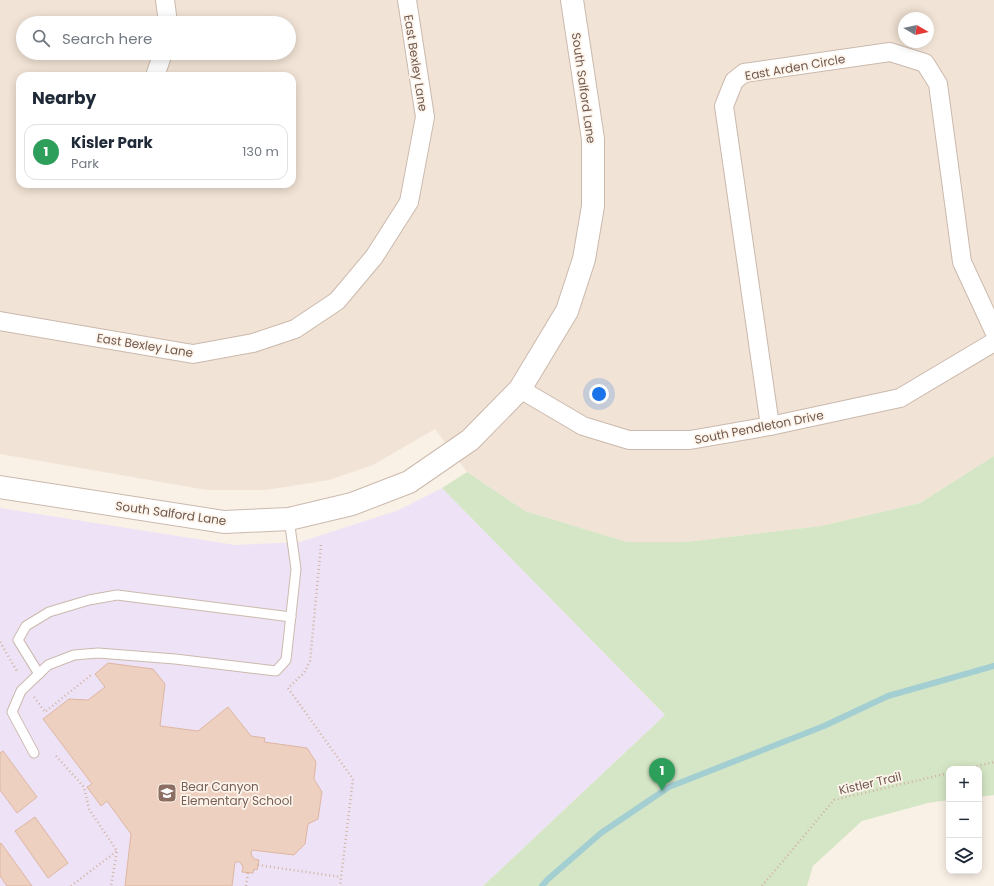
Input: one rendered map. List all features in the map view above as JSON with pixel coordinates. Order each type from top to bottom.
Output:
[{"type":"street","points":[[164,0],[167,16]]},
{"type":"street","name":"East Bexley Lane","points":[[0,321],[193,354],[253,343],[295,329],[337,302],[374,257],[409,202],[425,117],[407,0]]},
{"type":"street","name":"South Salford Lane","points":[[0,487],[224,522],[289,518],[352,504],[409,482],[470,440],[520,389],[567,311],[584,259],[593,206],[593,139],[572,0]]},
{"type":"street","name":"East Arden Circle","points":[[770,426],[724,106],[734,81],[744,73],[890,52],[925,63],[938,84],[962,262],[994,331]]},
{"type":"street","points":[[156,72],[161,60]]},
{"type":"street","name":"South Pendleton Drive","points":[[520,389],[583,426],[629,440],[690,440],[770,426],[900,398],[994,342]]},
{"type":"lane","points":[[34,753],[12,712],[21,691],[48,665],[74,655],[98,653],[175,659],[276,672],[286,660],[296,569],[289,518]]},
{"type":"lane","points":[[39,674],[18,640],[26,626],[49,612],[89,600],[117,595],[291,617]]},
{"type":"path","points":[[321,545],[310,661],[304,673],[288,688],[353,779],[340,886]]},
{"type":"path","points":[[56,756],[84,787],[89,809],[117,851],[111,886]]},
{"type":"path","points":[[977,766],[994,762]]},
{"type":"path","name":"Kistler Trail","points":[[762,886],[834,800],[946,774]]},
{"type":"path","points":[[71,886],[117,851]]},
{"type":"path","points":[[258,865],[341,877]]},
{"type":"path","points":[[246,886],[248,873]]},
{"type":"shaded area","points":[[0,0],[994,0],[994,456],[920,503],[821,526],[686,542],[627,542],[525,511],[467,472],[435,429],[373,465],[329,480],[266,490],[207,490],[0,454]]},
{"type":"shaded area","points":[[442,488],[665,715],[483,886],[0,886],[0,508],[235,545],[300,542],[399,510]]},
{"type":"green space","points":[[994,456],[994,795],[982,797],[982,766],[946,766],[946,800],[928,803],[862,821],[813,866],[807,886],[483,886],[665,715],[442,488],[467,472],[525,511],[627,542],[686,542],[821,526],[920,503]]},
{"type":"building","points":[[108,663],[153,669],[165,684],[160,726],[198,731],[228,707],[251,736],[265,738],[264,742],[307,748],[316,762],[314,779],[322,792],[318,819],[308,824],[305,844],[294,855],[252,850],[251,854],[254,859],[259,860],[257,870],[254,869],[253,873],[242,872],[243,867],[240,862],[235,862],[232,886],[125,886],[131,834],[107,801],[101,806],[87,787],[92,784],[43,719],[69,699],[88,700],[105,687],[95,674]]},
{"type":"building","points":[[3,751],[37,797],[17,813],[0,790],[0,753]]},
{"type":"building","points":[[35,817],[68,863],[48,878],[15,831]]},
{"type":"building","points":[[1,843],[32,886],[7,886],[0,876]]},
{"type":"waterway","points":[[542,886],[601,833],[669,787],[824,726],[888,696],[994,666]]},
{"type":"place","name":"Kisler Park","points":[[662,791]]},
{"type":"place","name":"Bear Canyon Elementary School","points":[[167,793]]}]
